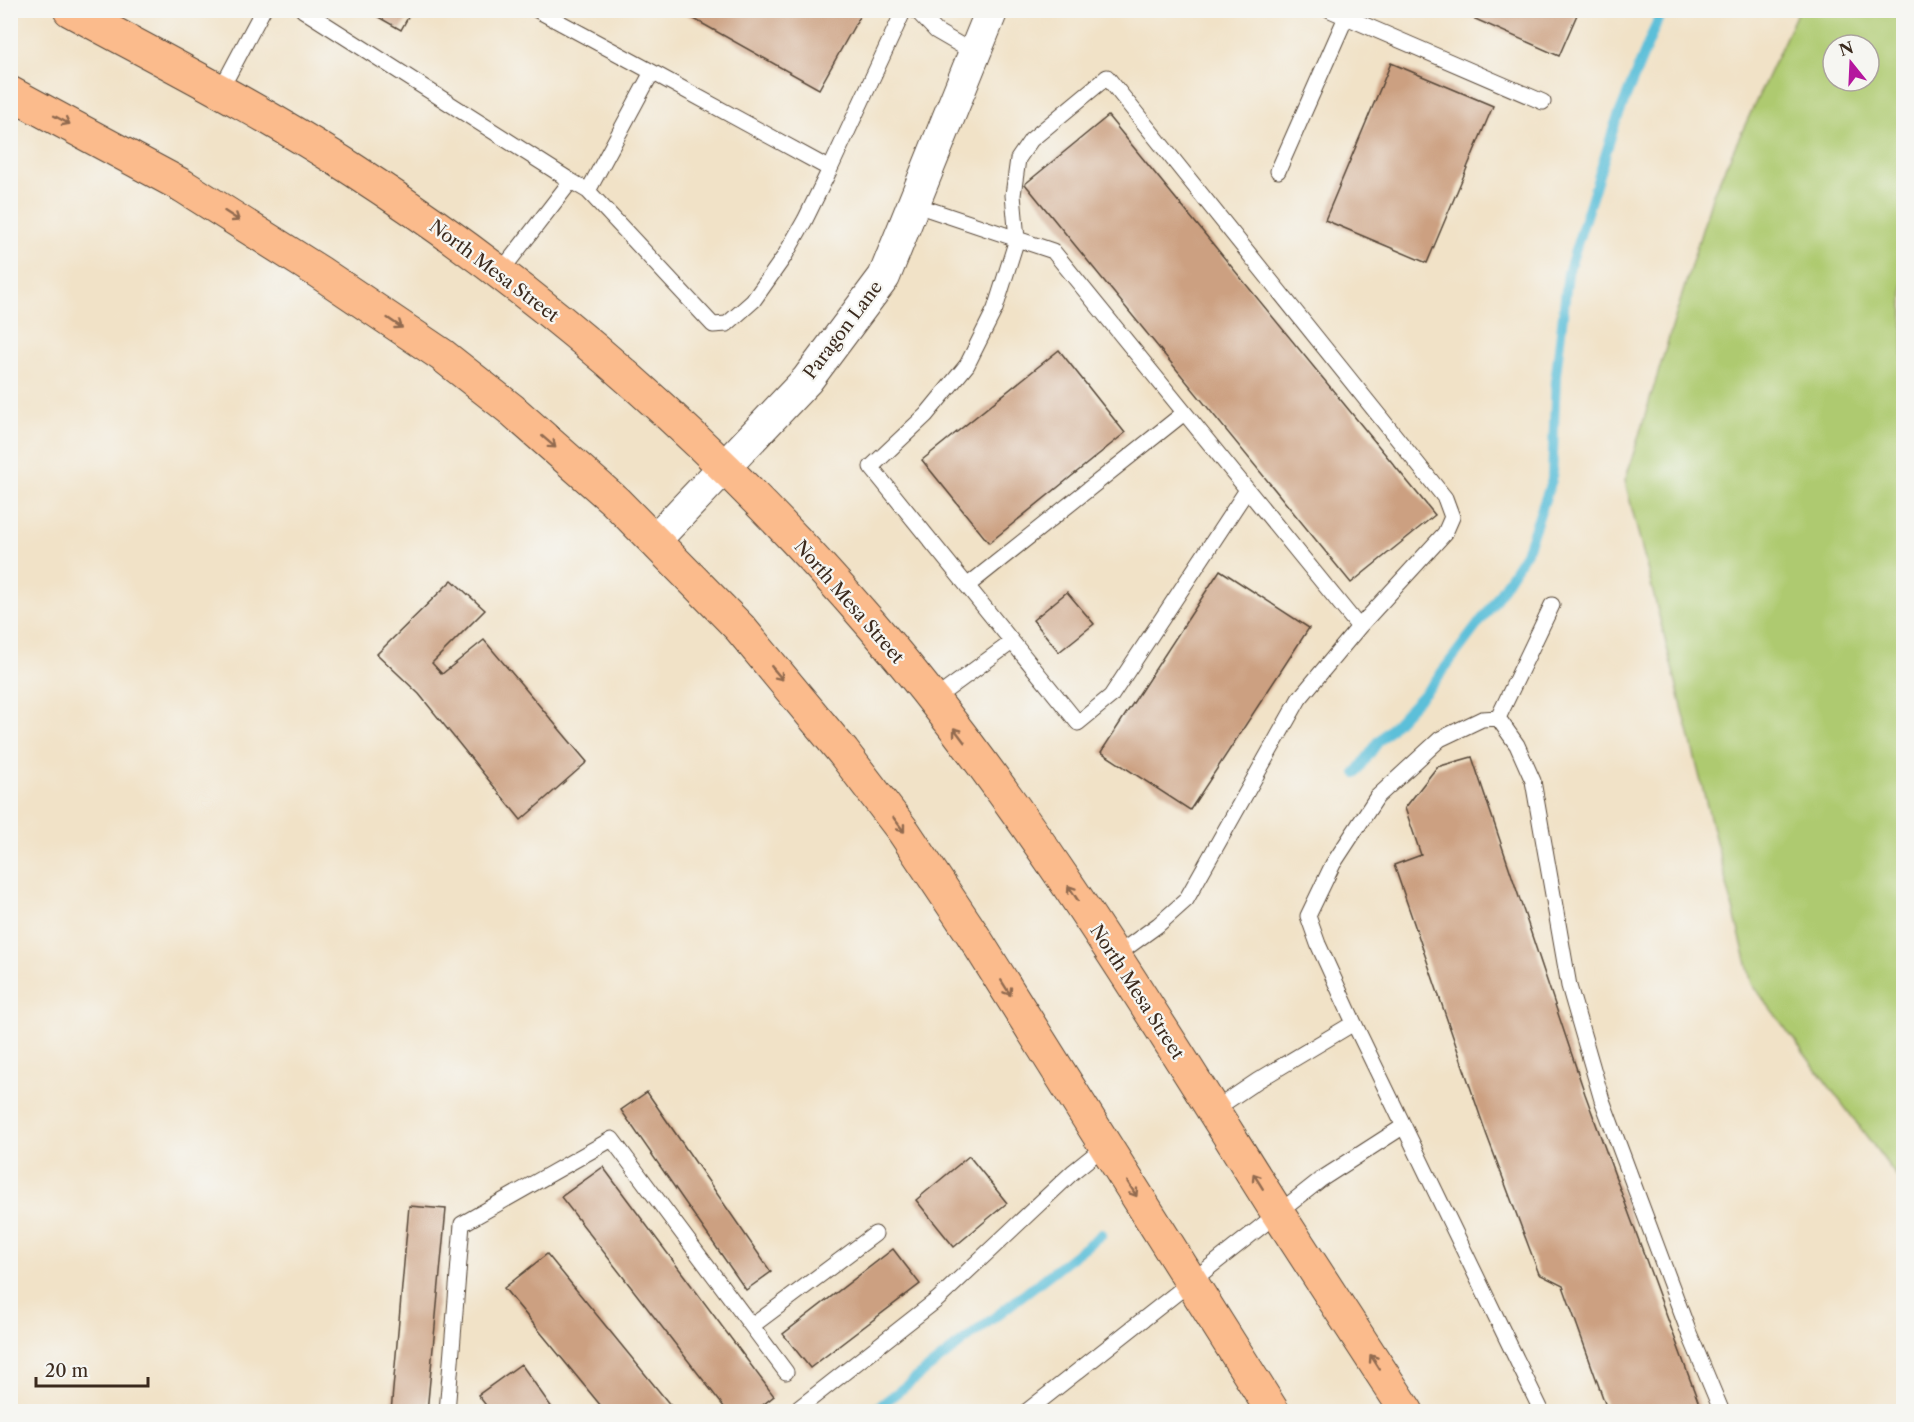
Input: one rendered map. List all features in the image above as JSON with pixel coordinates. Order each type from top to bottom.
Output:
[{"type":"main road","name":"North Mesa Street","points":[[70,10],[220,91],[352,169],[431,223],[534,300],[643,391],[766,508],[874,627],[1018,812],[1115,956],[1407,1412]]},
{"type":"main road","points":[[10,93],[183,186],[319,272],[442,356],[512,410],[615,501],[740,628],[843,752],[904,832],[971,932],[1272,1412]]},
{"type":"street","name":"Paragon Lane","points":[[655,540],[807,380],[884,276],[992,10]]},
{"type":"lane","points":[[220,91],[263,10]]},
{"type":"lane","points":[[303,10],[588,191],[713,326],[727,324],[753,301],[784,257],[830,169],[904,10]]},
{"type":"lane","points":[[537,10],[830,169]]},
{"type":"lane","points":[[916,10],[936,31],[974,53]]},
{"type":"lane","points":[[1330,10],[1543,102]]},
{"type":"lane","points":[[1278,171],[1346,17]]},
{"type":"lane","points":[[588,191],[652,72]]},
{"type":"lane","points":[[1115,956],[1158,925],[1186,900],[1299,699],[1359,627],[1446,533],[1452,517],[1445,498],[1107,77],[1031,140],[1018,159],[1013,195],[1017,239],[995,309],[967,366],[927,415],[871,467],[1078,723],[1111,696],[1247,490]]},
{"type":"lane","points":[[499,274],[571,181]]},
{"type":"lane","points":[[913,204],[1053,251],[1359,627]]},
{"type":"lane","points":[[968,586],[1184,413]]},
{"type":"lane","points":[[1498,718],[1552,605]]},
{"type":"lane","points":[[933,700],[1012,642]]},
{"type":"lane","points":[[1498,718],[1482,719],[1440,739],[1377,797],[1333,864],[1308,916],[1354,1023],[1542,1412]]},
{"type":"lane","points":[[1498,718],[1517,745],[1533,781],[1569,986],[1602,1100],[1689,1333],[1722,1412]]},
{"type":"lane","points":[[1214,1110],[1257,1081],[1354,1023]]},
{"type":"lane","points":[[1026,1412],[1190,1282],[1279,1215],[1320,1180],[1404,1126]]},
{"type":"lane","points":[[459,1412],[447,1404],[462,1224],[612,1138],[786,1372]]},
{"type":"lane","points":[[794,1412],[938,1299],[1074,1171],[1105,1146]]},
{"type":"lane","points":[[752,1326],[875,1234]]},
{"type":"green space","points":[[1798,11],[1903,11],[1903,1182],[1752,984],[1625,481],[1713,194]]},
{"type":"building","points":[[366,10],[412,10],[401,30]]},
{"type":"building","points":[[678,10],[863,10],[819,89]]},
{"type":"building","points":[[1455,10],[1579,10],[1559,56]]},
{"type":"building","points":[[1391,63],[1493,106],[1427,263],[1325,220]]},
{"type":"building","points":[[1108,116],[1435,515],[1351,583],[1025,184]]},
{"type":"building","points":[[1059,350],[1125,433],[989,543],[922,460]]},
{"type":"building","points":[[1220,570],[1309,628],[1190,810],[1101,752]]},
{"type":"building","points":[[452,580],[485,610],[432,663],[442,674],[484,640],[587,762],[521,820],[419,694],[377,654]]},
{"type":"building","points":[[1067,592],[1094,624],[1059,652],[1033,620]]},
{"type":"building","points":[[1472,757],[1585,1094],[1702,1412],[1608,1412],[1563,1286],[1539,1274],[1486,1133],[1394,865],[1421,855],[1405,808],[1437,767]]},
{"type":"building","points":[[647,1092],[771,1272],[746,1290],[621,1110]]},
{"type":"building","points":[[969,1156],[1007,1203],[954,1247],[916,1200]]},
{"type":"building","points":[[603,1167],[774,1396],[754,1412],[728,1412],[561,1197]]},
{"type":"building","points":[[409,1206],[446,1209],[427,1412],[391,1412]]},
{"type":"building","points":[[893,1249],[920,1284],[810,1368],[783,1334]]},
{"type":"building","points":[[547,1254],[676,1412],[606,1412],[504,1288]]},
{"type":"building","points":[[521,1364],[555,1412],[491,1412],[478,1395]]},
{"type":"waterway","points":[[1356,773],[1379,741],[1432,685],[1491,607],[1527,550],[1552,480],[1556,374],[1568,273],[1615,124],[1662,10]]},
{"type":"waterway","points":[[872,1412],[1102,1234]]}]
